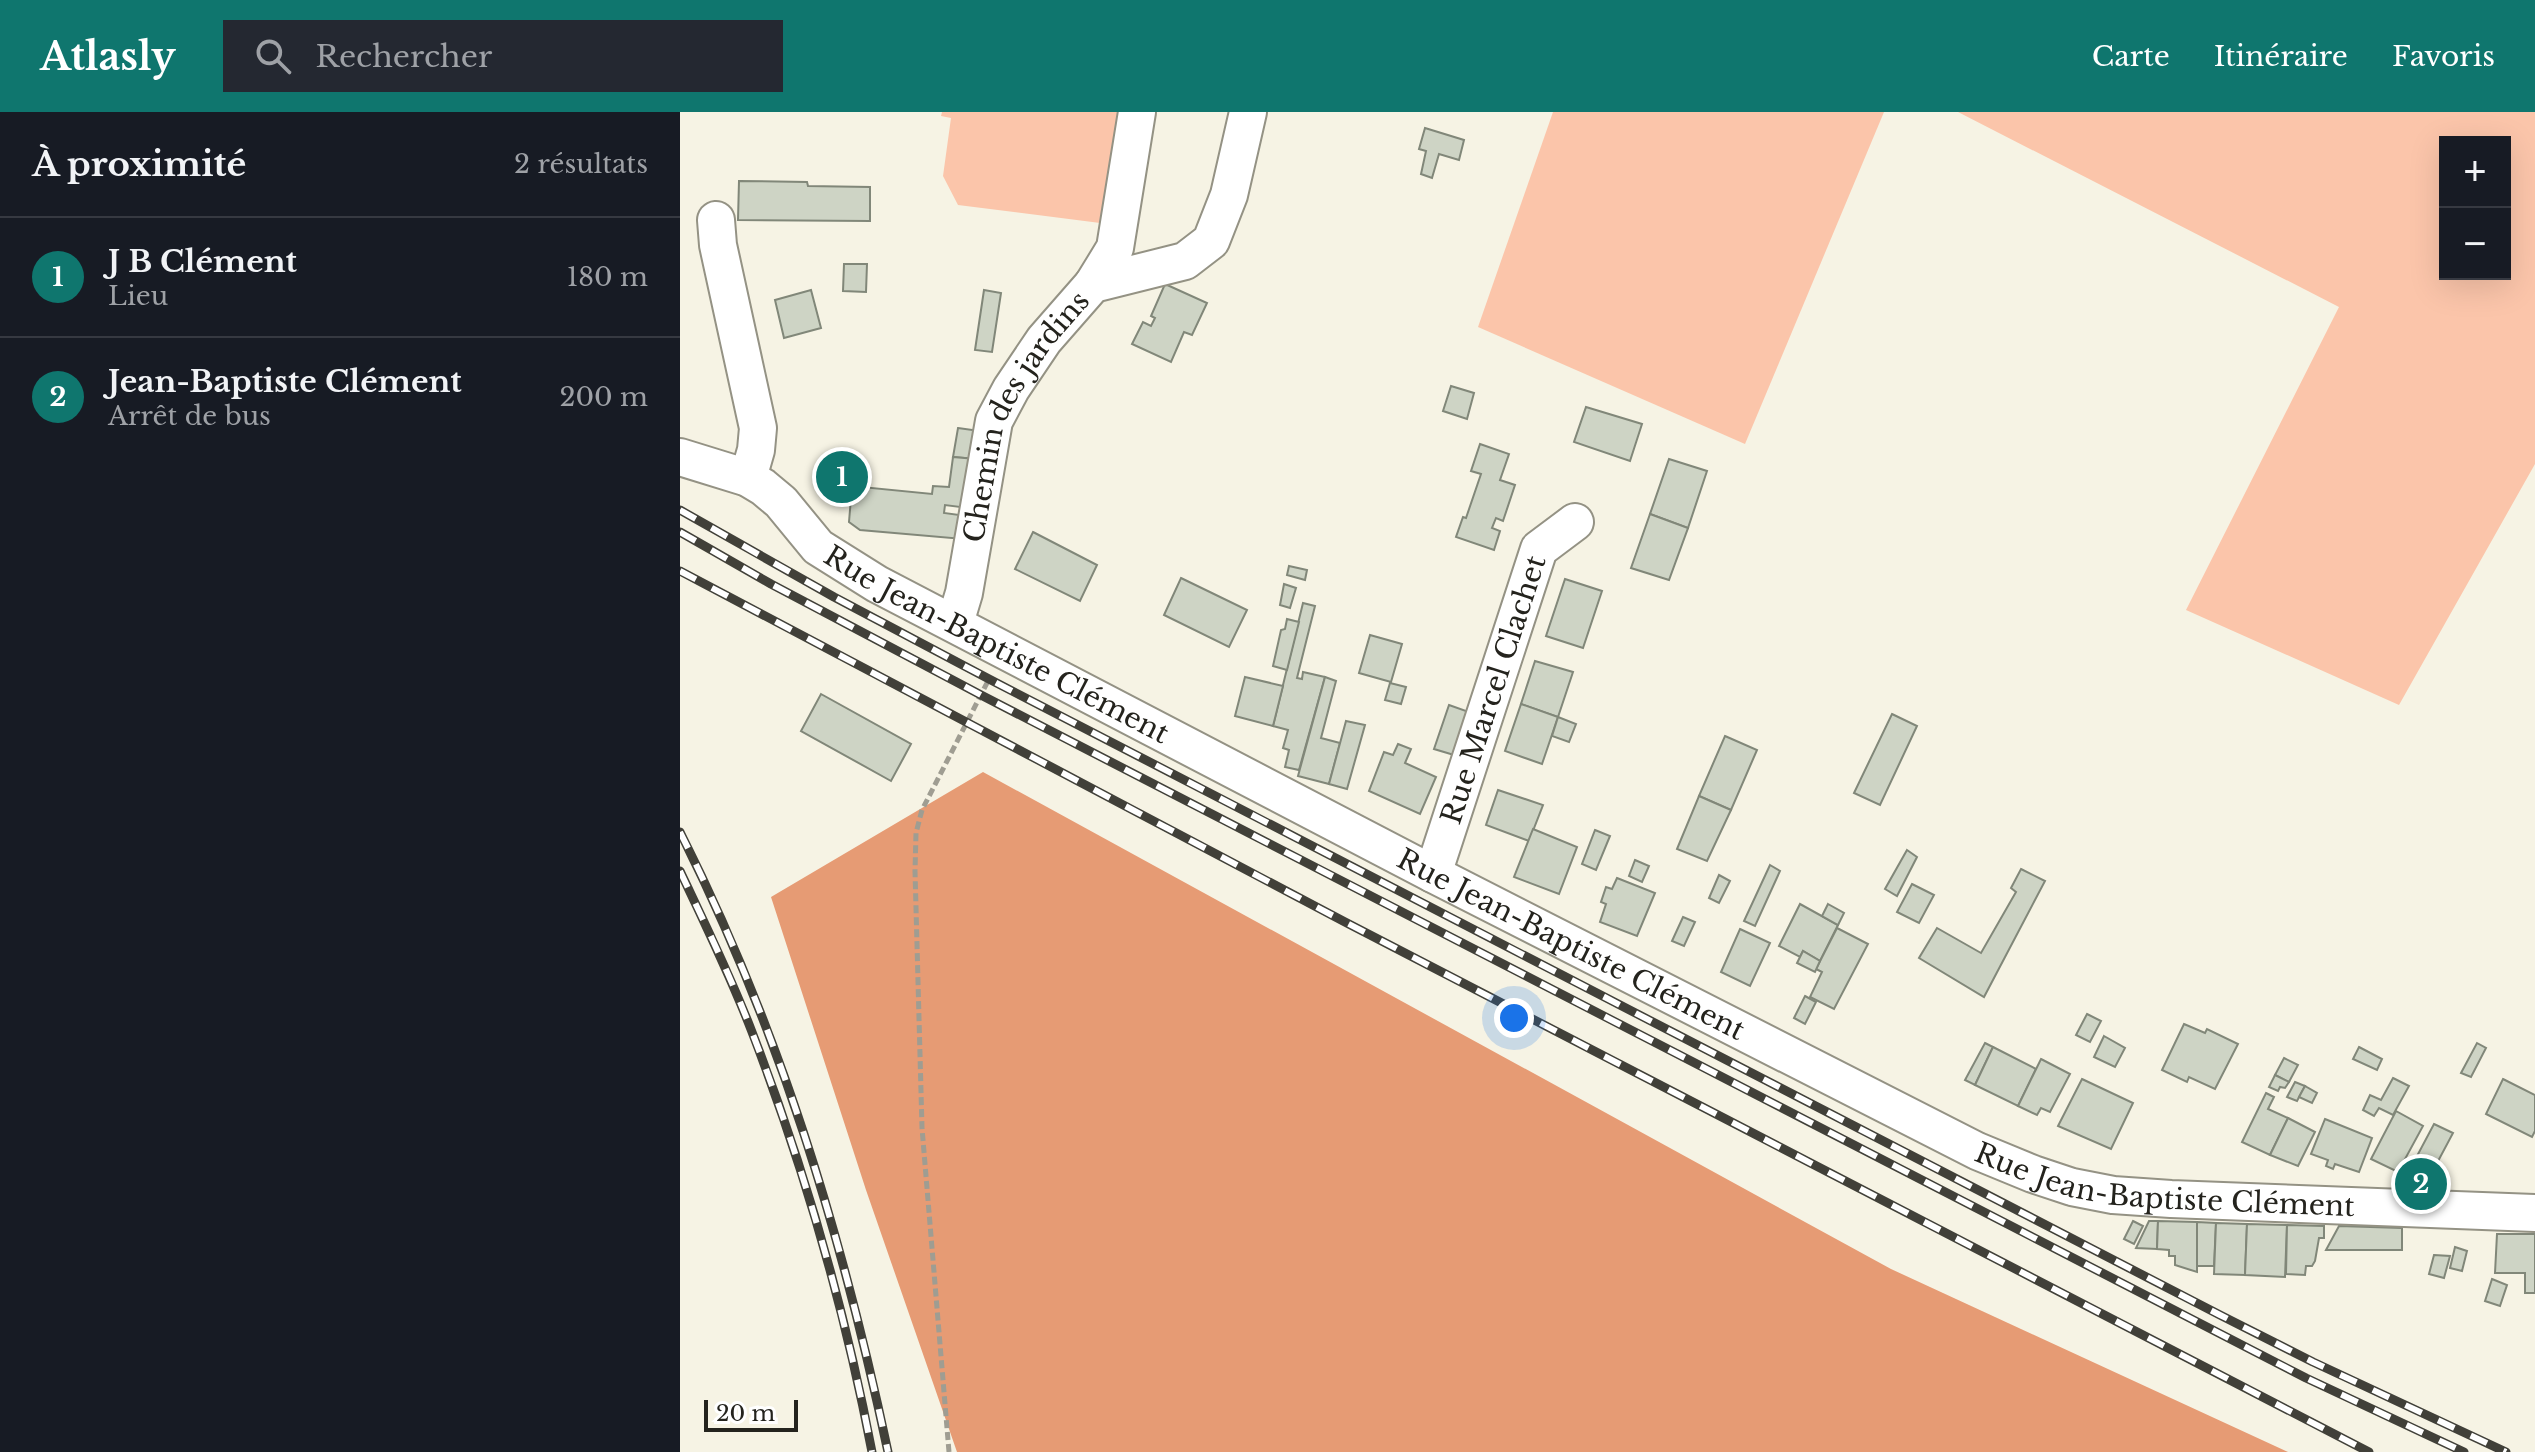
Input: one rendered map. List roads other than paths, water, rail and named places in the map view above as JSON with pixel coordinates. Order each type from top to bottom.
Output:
[{"type":"street","points":[[1093,284],[1115,248],[1137,112]]},
{"type":"street","name":"Chemin des jardins","points":[[955,623],[964,593],[994,421],[1011,389],[1044,340],[1093,284],[1185,261],[1211,241],[1229,195],[1248,112]]},
{"type":"street","points":[[716,220],[721,259],[758,428],[748,478]]},
{"type":"street","name":"Rue Jean-Baptiste Clément","points":[[680,457],[748,478],[781,502],[818,547],[841,563],[1005,650],[1433,874],[1977,1151],[2033,1174],[2072,1187],[2113,1195],[2535,1213]]},
{"type":"street","name":"Rue Marcel Clachet","points":[[1433,874],[1539,549],[1575,522]]},
{"type":"railway","points":[[680,510],[834,597],[989,679],[2220,1315],[2506,1452]]},
{"type":"railway","points":[[680,532],[981,695],[2306,1378],[2464,1452]]},
{"type":"railway","points":[[680,571],[1345,922],[2369,1452]]},
{"type":"railway","points":[[680,832],[748,982],[804,1135],[850,1291],[888,1452]]},
{"type":"railway","points":[[680,871],[744,1011],[789,1135],[836,1292],[872,1452]]},
{"type":"place","name":"J B Clément","points":[[842,477]]},
{"type":"place","name":"Jean-Baptiste Clément","points":[[2421,1184]]}]
